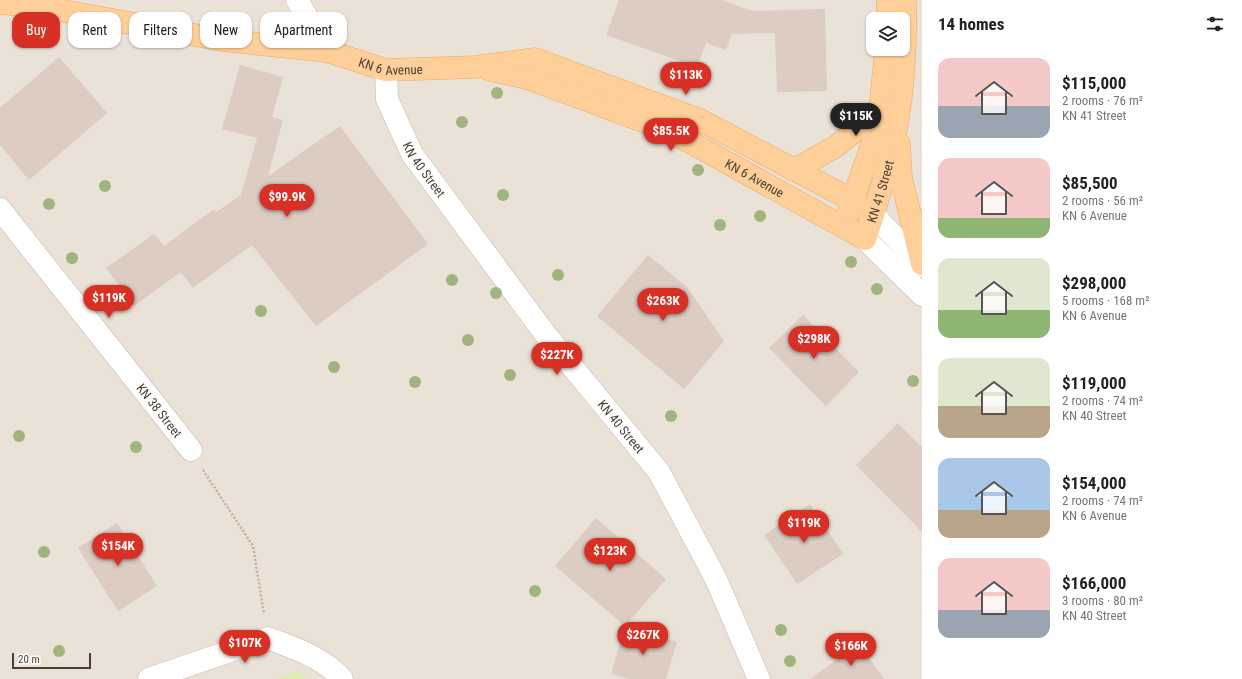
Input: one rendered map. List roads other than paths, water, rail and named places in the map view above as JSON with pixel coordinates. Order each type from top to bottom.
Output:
[{"type":"main road","points":[[888,0],[888,12]]},
{"type":"main road","name":"KN 41 Street","points":[[865,239],[873,214],[889,117],[904,54],[905,0]]},
{"type":"main road","name":"KN 6 Avenue","points":[[0,3],[42,7],[222,40],[327,51],[386,70],[475,67],[535,59],[700,120],[852,200],[873,214]]},
{"type":"main road","name":"KN 41 Street","points":[[845,226],[852,200],[869,152],[889,117],[886,56]]},
{"type":"main road","name":"KN 6 Avenue","points":[[475,67],[527,78],[648,123],[690,142],[845,226],[865,239]]},
{"type":"main road","points":[[794,170],[889,117],[901,177],[922,265]]},
{"type":"street","points":[[297,0],[327,51]]},
{"type":"street","name":"KN 40 Street","points":[[386,70],[387,99],[412,154],[546,335],[659,472],[716,579],[760,679]]},
{"type":"street","name":"KN 38 Street","points":[[0,209],[191,450]]},
{"type":"street","name":"KN 6 Avenue","points":[[873,214],[922,265]]},
{"type":"street","name":"KN 6 Avenue","points":[[865,239],[922,295]]},
{"type":"street","points":[[149,679],[268,638],[311,655],[337,673],[342,679]]}]
